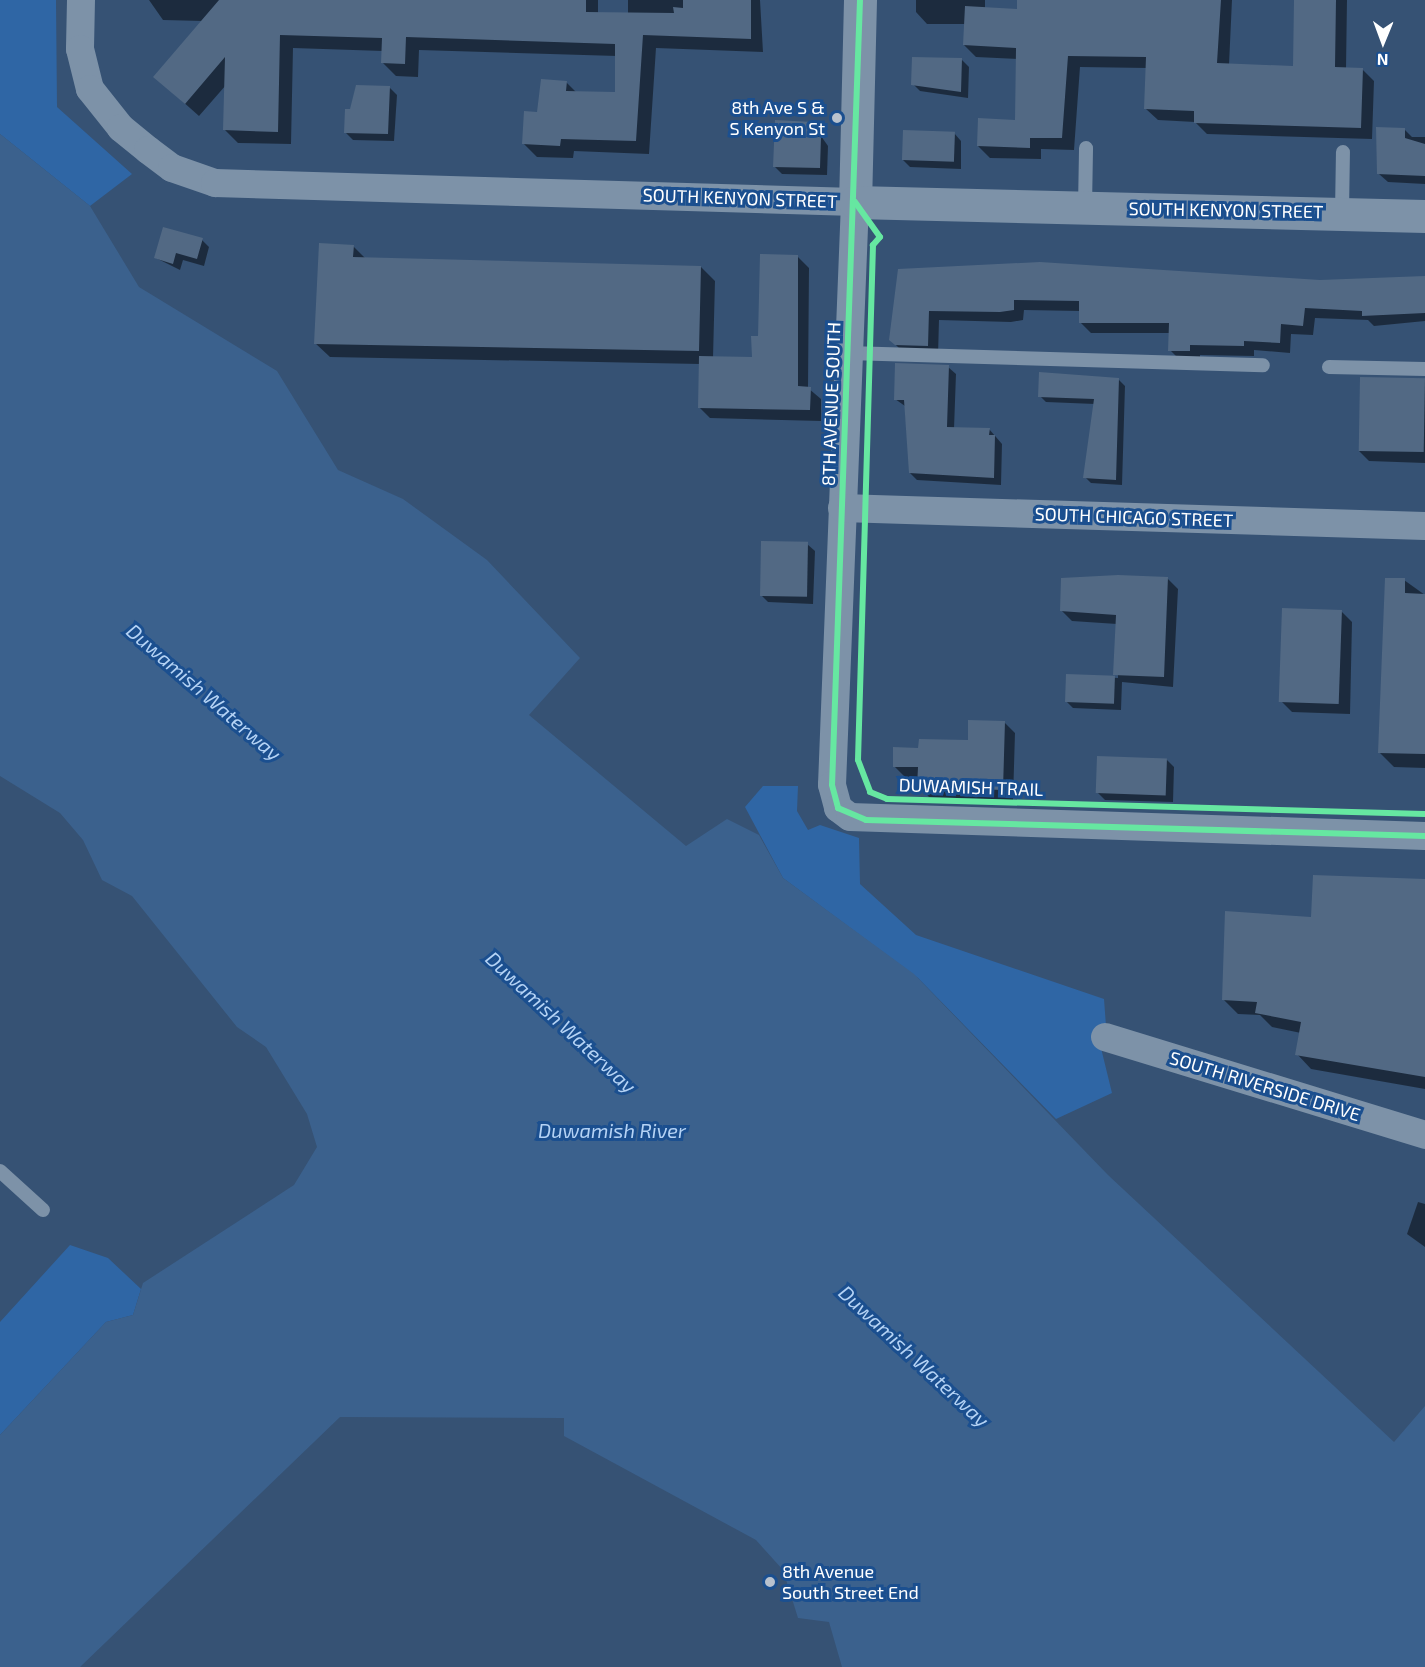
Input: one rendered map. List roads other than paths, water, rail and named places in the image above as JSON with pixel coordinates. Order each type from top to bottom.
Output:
[{"type":"street","name":"SOUTH KENYON STREET","points":[[81,0],[80,49],[90,88],[121,128],[148,150],[172,168],[215,183],[1425,216]]},
{"type":"street","name":"8TH AVENUE SOUTH","points":[[860,0],[855,202],[832,785],[838,808],[866,820],[1425,836]]},
{"type":"street","name":"SOUTH CHICAGO STREET","points":[[842,508],[1425,526]]},
{"type":"street","name":"SOUTH RIVERSIDE DRIVE","points":[[1105,1037],[1425,1135]]},
{"type":"lane","points":[[1085,207],[1086,148]]},
{"type":"lane","points":[[1342,213],[1343,152]]},
{"type":"lane","points":[[848,353],[1263,365]]},
{"type":"lane","points":[[1329,367],[1425,369]]},
{"type":"lane","points":[[0,1171],[43,1210]]},
{"type":"water","name":"Duwamish River","points":[[0,134],[90,206],[139,287],[277,371],[338,470],[403,499],[487,560],[580,658],[529,715],[686,846],[727,819],[759,835],[783,878],[914,974],[1108,1175],[1394,1442],[1425,1406],[1425,1667],[842,1667],[829,1622],[798,1618],[783,1570],[756,1540],[564,1436],[564,1418],[340,1417],[80,1667],[0,1667],[0,1435],[106,1322],[133,1315],[143,1283],[294,1185],[317,1147],[307,1114],[266,1047],[237,1027],[132,896],[102,880],[83,840],[60,813],[0,776]]},
{"type":"place","name":"8th Ave S & S Kenyon St","points":[[837,118]]},
{"type":"place","name":"8th Avenue South Street End","points":[[770,1582]]},
{"type":"water label","name":"Duwamish Waterway","points":[[204,692]]},
{"type":"water label","name":"Duwamish Waterway","points":[[561,1022]]},
{"type":"water label","name":"Duwamish Waterway","points":[[914,1356]]}]
